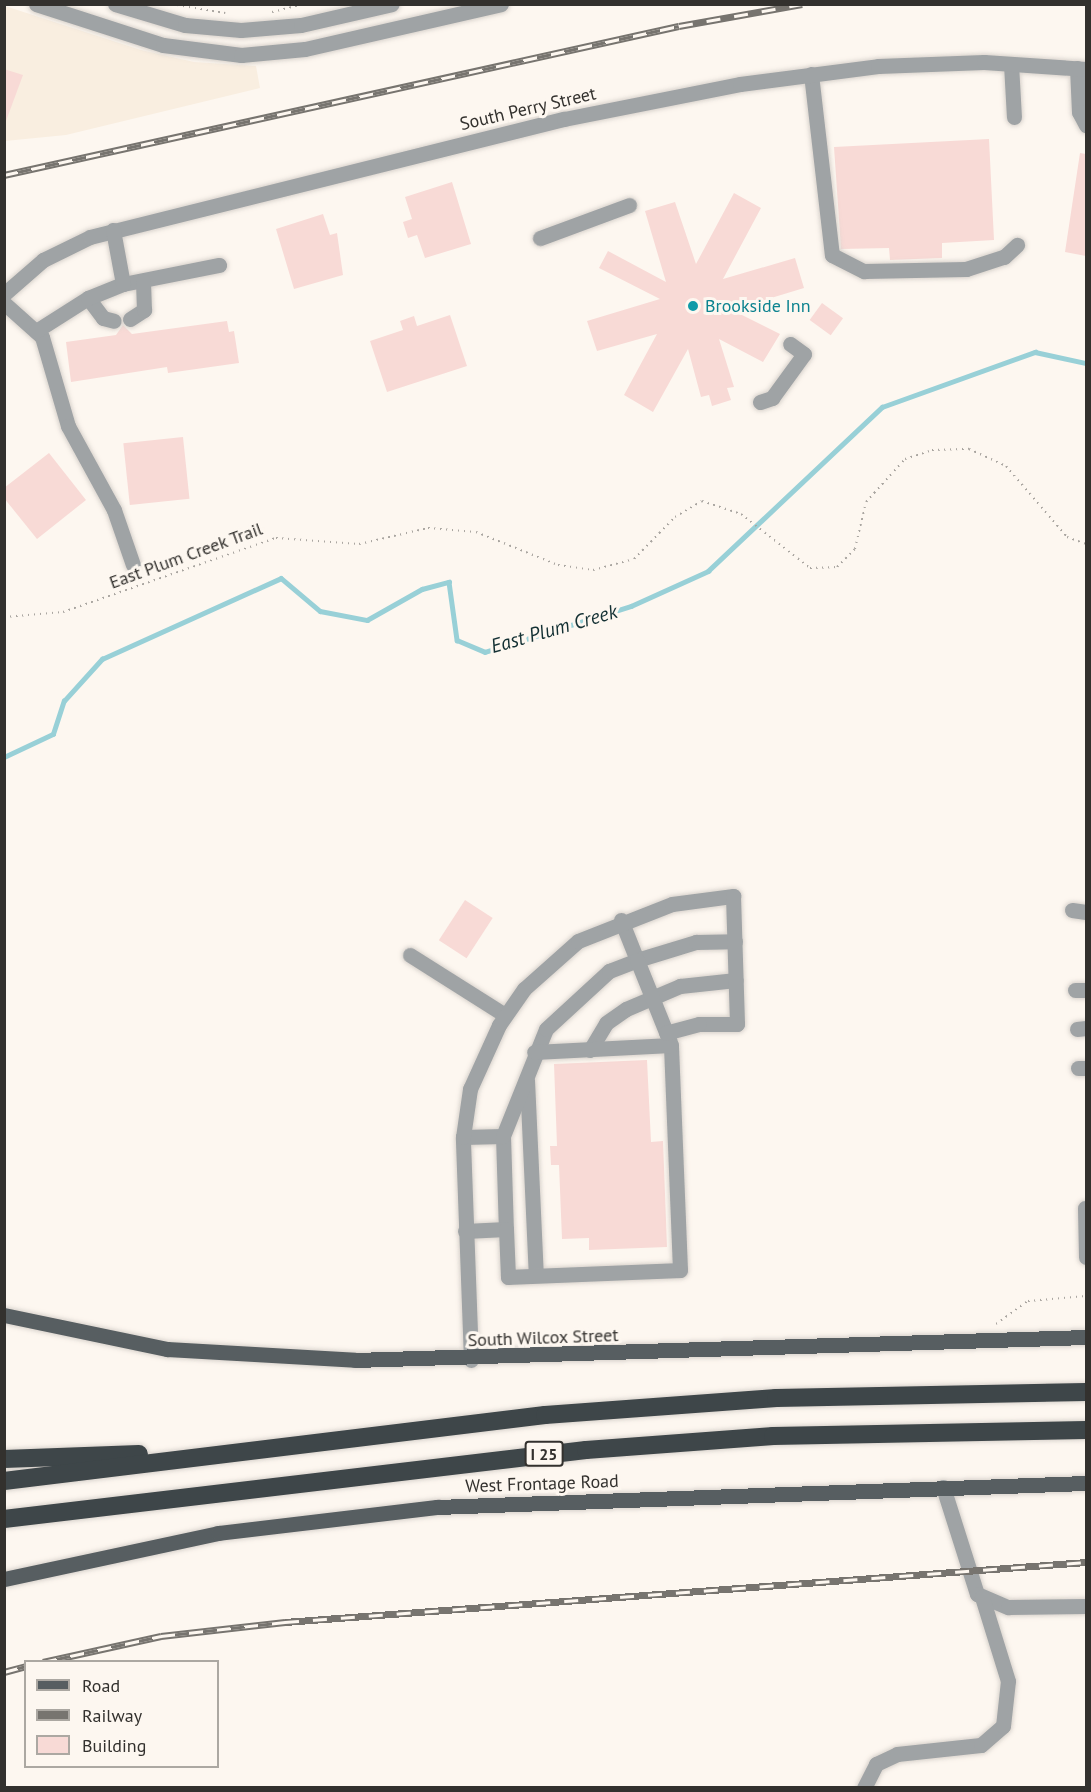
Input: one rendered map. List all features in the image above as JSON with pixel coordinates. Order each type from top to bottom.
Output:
[{"type":"highway","name":"I 25","points":[[4,1481],[291,1446],[694,1403],[1086,1392]]},
{"type":"highway","name":"I 25","points":[[4,1519],[373,1472],[773,1436],[1086,1430]]},
{"type":"highway","points":[[4,1459],[291,1446]]},
{"type":"highway","points":[[4,1529],[373,1472]]},
{"type":"main road","name":"South Wilcox Street","points":[[4,1315],[194,1352],[471,1360],[1086,1337]]},
{"type":"main road","name":"West Frontage Road","points":[[4,1579],[173,1541],[345,1516],[486,1504],[1086,1484]]},
{"type":"street","points":[[36,4],[163,45],[241,55],[305,49],[470,8],[501,4]]},
{"type":"street","points":[[115,4],[184,25],[241,30],[301,25],[392,4]]},
{"type":"street","name":"South Perry Street","points":[[4,294],[43,260],[113,230],[531,126],[713,89],[811,74],[915,63],[1011,64],[1082,69]]},
{"type":"street","points":[[1011,64],[1014,117]]},
{"type":"street","points":[[1082,69],[1079,112],[1086,124]]},
{"type":"street","points":[[811,74],[832,255],[864,271],[966,268],[1004,257],[1017,245]]},
{"type":"street","points":[[540,238],[629,205]]},
{"type":"street","points":[[113,230],[123,284]]},
{"type":"street","points":[[36,331],[88,298],[123,284],[219,265]]},
{"type":"street","points":[[130,319],[144,310],[143,281]]},
{"type":"street","points":[[88,298],[103,318],[114,321]]},
{"type":"street","points":[[4,303],[36,331],[48,352],[68,426],[114,510],[134,565]]},
{"type":"street","points":[[760,402],[772,398],[804,354],[790,344]]},
{"type":"street","points":[[471,1360],[463,1137],[478,1066],[505,1015],[563,951],[621,920],[672,904],[733,896],[737,1024],[699,1024],[669,1039],[590,1050],[534,1052]]},
{"type":"street","points":[[621,920],[637,960],[669,1039],[680,1270],[508,1277],[503,1136],[534,1052],[546,1029],[576,997],[609,971],[637,960],[696,942],[735,941]]},
{"type":"street","points":[[410,955],[505,1015]]},
{"type":"street","points":[[590,1050],[606,1023],[652,997],[680,986],[736,980]]},
{"type":"street","points":[[526,1074],[536,1275]]},
{"type":"street","points":[[463,1137],[503,1136]]},
{"type":"street","points":[[1085,1208],[1086,1257]]},
{"type":"street","points":[[465,1231],[506,1229]]},
{"type":"street","points":[[864,1788],[876,1764],[897,1754],[981,1744],[1003,1726],[1008,1681],[982,1598],[970,1580],[943,1487]]},
{"type":"street","points":[[982,1598],[1008,1607],[1086,1606]]},
{"type":"path","points":[[171,4],[233,14]]},
{"type":"path","points":[[262,14],[303,4]]},
{"type":"path","name":"East Plum Creek Trail","points":[[4,618],[63,612],[276,538],[359,544],[428,528],[476,532],[558,565],[593,570],[634,559],[675,517],[702,501],[748,520],[810,568],[837,567],[855,549],[866,502],[905,459],[932,450],[969,449],[1006,466],[1067,537],[1086,544]]},
{"type":"path","points":[[988,1328],[1028,1301],[1086,1296]]},
{"type":"shaded area","points":[[5,6],[141,50],[194,62],[256,66],[260,88],[66,135],[5,141]]},
{"type":"building","points":[[4,69],[23,75],[6,121],[4,121]]},
{"type":"building","points":[[989,139],[994,240],[942,243],[942,258],[890,260],[889,248],[841,249],[834,147]]},
{"type":"building","points":[[1080,153],[1086,154],[1086,256],[1065,252]]},
{"type":"building","points":[[452,182],[471,244],[425,258],[417,235],[408,238],[403,222],[412,219],[405,197]]},
{"type":"building","name":"Brookside Inn","points":[[734,193],[761,208],[723,279],[795,258],[804,288],[732,310],[780,334],[763,362],[719,339],[734,387],[727,388],[731,400],[712,406],[709,395],[701,397],[688,349],[653,412],[624,395],[657,334],[597,351],[587,321],[660,299],[599,268],[608,251],[666,282],[645,211],[675,202],[696,264]]},
{"type":"building","points":[[323,214],[330,235],[337,233],[343,275],[294,289],[276,229]]},
{"type":"building","points":[[822,303],[843,318],[831,335],[810,320]]},
{"type":"building","points":[[450,315],[467,366],[387,392],[370,341],[403,330],[400,321],[414,316],[417,326]]},
{"type":"building","points":[[227,321],[229,332],[234,331],[239,363],[168,373],[167,367],[71,382],[66,342],[116,335],[123,325],[132,334]]},
{"type":"building","points":[[183,437],[189,499],[130,505],[123,443]]},
{"type":"building","points":[[49,453],[86,500],[37,539],[4,498],[4,488]]},
{"type":"building","points":[[465,900],[493,918],[467,958],[439,940]]},
{"type":"building","points":[[647,1060],[651,1142],[663,1141],[667,1247],[589,1250],[589,1238],[562,1239],[559,1165],[551,1165],[550,1146],[557,1146],[554,1064]]},
{"type":"waterway","name":"East Plum Creek","points":[[4,757],[53,734],[64,701],[102,659],[281,578],[320,611],[367,620],[422,589],[449,582],[457,640],[485,652],[631,606],[708,571],[882,407],[1035,352],[1086,363]]},
{"type":"railway","points":[[4,175],[679,26],[802,4]]},
{"type":"railway","points":[[52,1660],[161,1636],[285,1622],[1086,1562]]},
{"type":"railway","points":[[4,1672],[24,1667]]},
{"type":"place","name":"Brookside Inn","points":[[693,306]]}]
